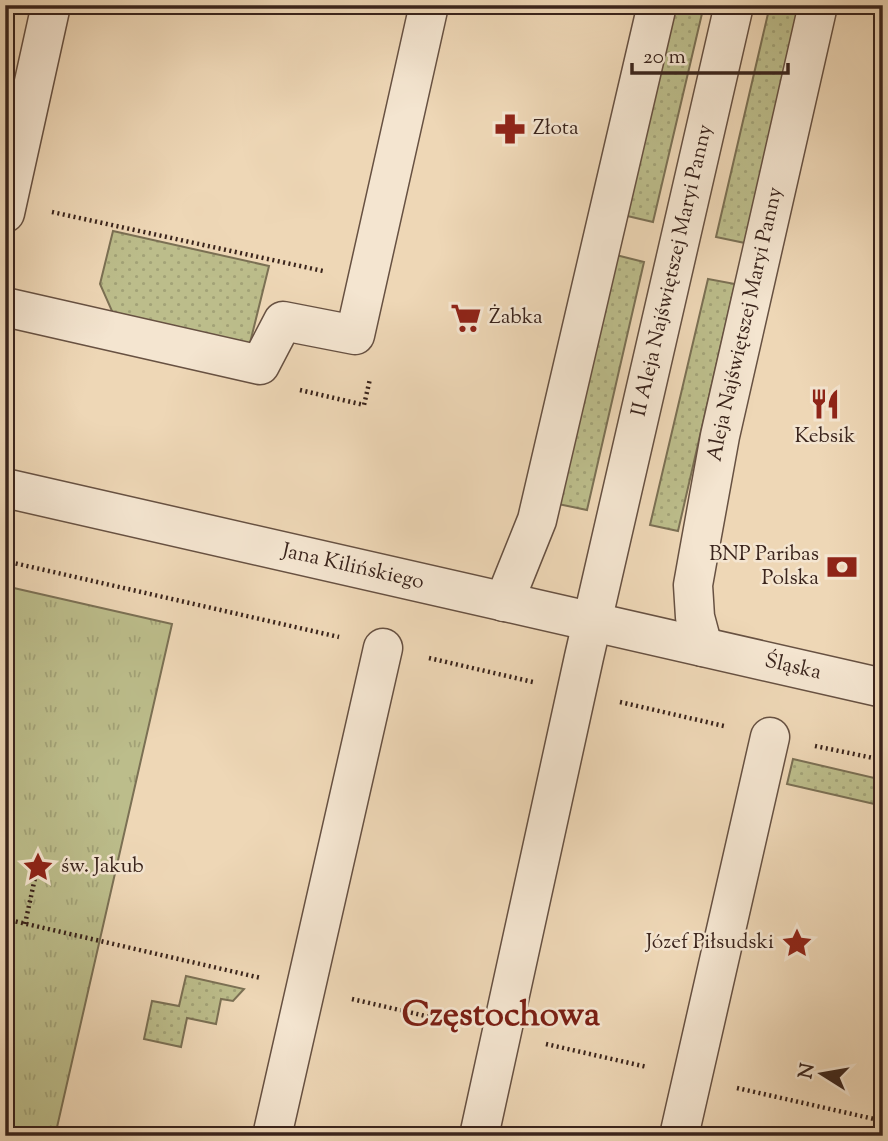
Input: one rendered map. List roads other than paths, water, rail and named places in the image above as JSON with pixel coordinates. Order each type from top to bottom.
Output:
[{"type":"street","points":[[7,208],[51,5]]},
{"type":"street","points":[[5,307],[260,365],[283,321],[355,335],[429,5]]},
{"type":"street","points":[[504,602],[537,520],[657,5]]},
{"type":"street","name":"II Aleja Najświętszej Maryi Panny","points":[[593,622],[734,5]]},
{"type":"street","name":"Aleja Najświętszej Maryi Panny","points":[[702,647],[695,617],[693,585],[698,557],[720,436],[818,5]]},
{"type":"street","name":"Jana Kilińskiego","points":[[5,488],[702,647]]},
{"type":"street","points":[[479,1136],[593,622]]},
{"type":"street","name":"Śląska","points":[[702,647],[883,688]]},
{"type":"street","points":[[272,1136],[383,648]]},
{"type":"street","points":[[680,1136],[771,737]]},
{"type":"place","name":"Złota","points":[[510,129]]},
{"type":"place","name":"Żabka","points":[[466,318]]},
{"type":"place","name":"Kebsik","points":[[825,404]]},
{"type":"place","name":"BNP Paribas Polska","points":[[842,567]]},
{"type":"place","name":"św. Jakub","points":[[38,867]]},
{"type":"place","name":"Józef Piłsudski","points":[[797,943]]},
{"type":"district","name":"Częstochowa","points":[[501,1016]]}]
